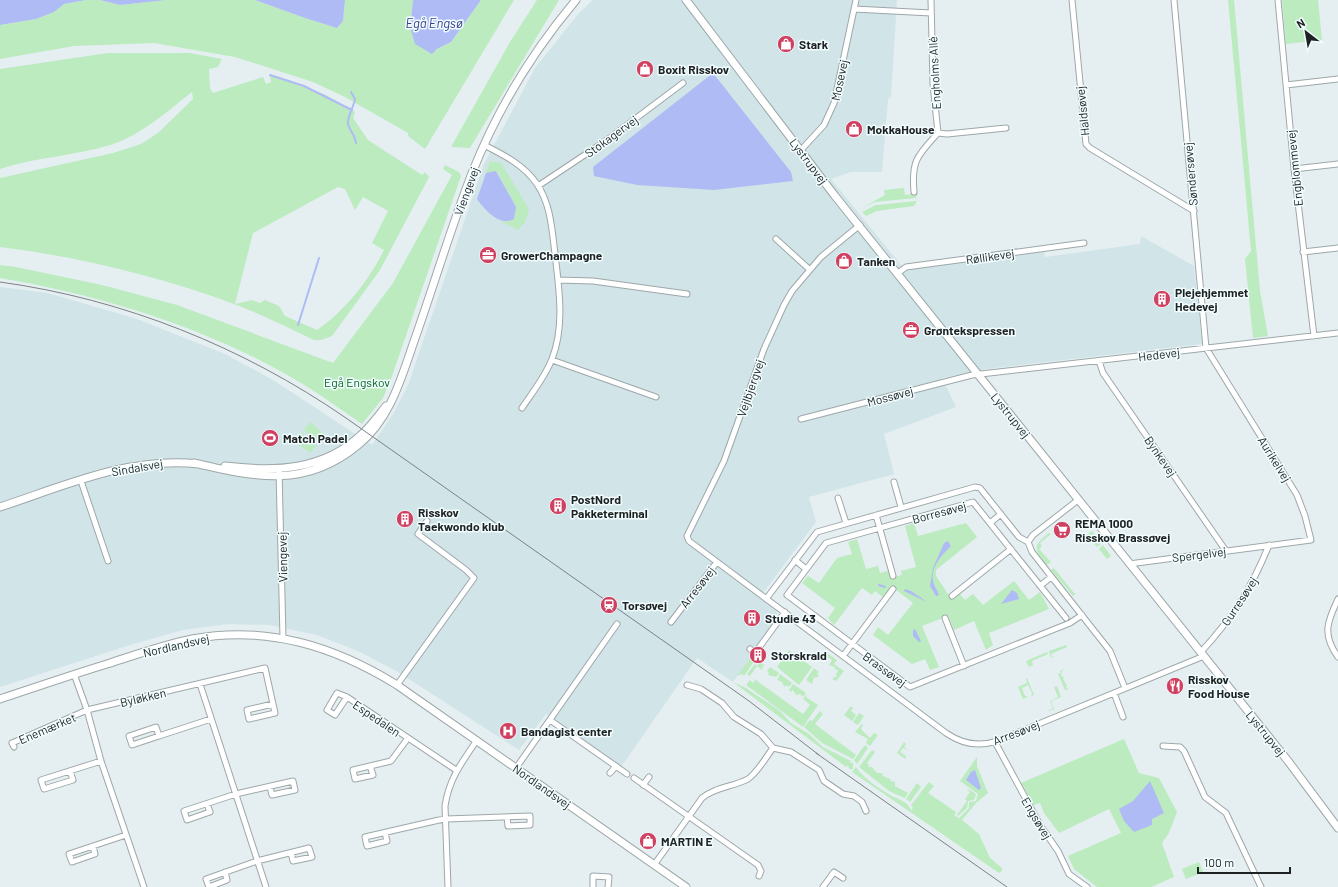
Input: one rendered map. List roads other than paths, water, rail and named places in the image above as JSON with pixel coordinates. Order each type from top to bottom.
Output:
[{"type":"street","points":[[552,30],[571,0]]},
{"type":"street","name":"Viengevej","points":[[283,638],[279,473],[319,461],[345,448],[362,435],[392,400],[472,174],[484,145],[507,100],[552,30],[576,0]]},
{"type":"street","name":"Lystrupvej","points":[[686,0],[835,196],[860,225],[1129,564],[1302,778],[1337,825]]},
{"type":"street","name":"Mosevej","points":[[801,150],[817,135],[829,117],[838,88],[856,0]]},
{"type":"street","name":"Engholms Allé","points":[[931,0],[933,77],[938,133]]},
{"type":"street","name":"Haldsøvej","points":[[1072,0],[1086,144],[1090,148],[1194,211]]},
{"type":"street","name":"Søndersøvej","points":[[1174,0],[1206,348]]},
{"type":"street","name":"Engblommevej","points":[[1278,0],[1294,169],[1314,336]]},
{"type":"street","points":[[854,9],[932,13]]},
{"type":"street","points":[[1286,85],[1338,80]]},
{"type":"street","name":"Stokagervej","points":[[538,186],[607,140],[683,83]]},
{"type":"street","points":[[914,192],[913,177],[915,162],[938,133],[947,134],[1006,128]]},
{"type":"street","points":[[484,145],[515,163],[527,172],[538,186],[549,213],[558,280],[560,321],[552,360],[540,382],[522,408]]},
{"type":"street","points":[[1294,169],[1338,164]]},
{"type":"street","name":"Vejlbjergvej","points":[[717,562],[691,543],[687,536],[724,461],[774,323],[792,291],[809,269],[832,246],[860,225]]},
{"type":"street","points":[[776,239],[809,269]]},
{"type":"street","name":"Røllikevej","points":[[898,273],[906,267],[1084,243]]},
{"type":"street","points":[[1304,252],[1338,248]]},
{"type":"street","points":[[558,280],[593,281],[687,294]]},
{"type":"street","name":"Hedevej","points":[[979,374],[1338,333]]},
{"type":"street","name":"Aurikelvej","points":[[1206,348],[1297,495],[1305,516],[1311,540],[1269,545]]},
{"type":"street","points":[[552,360],[656,397]]},
{"type":"street","name":"Bynkevej","points":[[1099,361],[1103,373],[1226,551]]},
{"type":"street","name":"Mossøvej","points":[[801,419],[979,374]]},
{"type":"street","name":"Sindalsvej","points":[[0,507],[111,471],[149,463],[194,463],[247,475],[279,473]]},
{"type":"street","points":[[81,481],[108,560]]},
{"type":"street","name":"Borresøvej","points":[[894,482],[901,507]]},
{"type":"street","name":"Borresøvej","points":[[766,599],[817,532],[977,486],[1019,537],[1028,542]]},
{"type":"street","points":[[838,498],[846,523]]},
{"type":"street","points":[[1078,500],[1033,535],[1028,542],[1031,551],[1110,651],[1125,688]]},
{"type":"street","name":"Borresøvej","points":[[851,644],[787,595],[826,543],[973,502],[1011,549]]},
{"type":"street","points":[[990,522],[1001,514]]},
{"type":"street","points":[[876,515],[893,576]]},
{"type":"street","points":[[397,685],[474,578],[466,570],[418,534],[427,521]]},
{"type":"street","name":"Spergelvej","points":[[1129,564],[1269,545]]},
{"type":"street","name":"Gurresøvej","points":[[1203,654],[1233,615],[1247,593],[1269,545]]},
{"type":"street","points":[[952,596],[1011,549],[1066,618]]},
{"type":"street","points":[[795,560],[806,569]]},
{"type":"street","name":"Arresøvej","points":[[671,622],[717,562],[951,736],[967,743],[983,744],[994,742],[1114,693],[1203,654]]},
{"type":"street","points":[[1040,586],[1051,577]]},
{"type":"street","points":[[843,656],[893,589]]},
{"type":"street","points":[[1338,599],[1328,622],[1328,636],[1332,649],[1338,657]]},
{"type":"street","points":[[750,649],[755,653],[784,612]]},
{"type":"street","name":"Brassøvej","points":[[851,644],[910,687],[1070,623],[1082,615]]},
{"type":"street","points":[[945,618],[964,666]]},
{"type":"street","points":[[516,768],[617,624]]},
{"type":"street","name":"Nordlandsvej","points":[[0,699],[149,650],[192,639],[235,635],[283,638],[330,650],[373,669],[686,887]]},
{"type":"street","name":"Byløkken","points":[[87,710],[265,668],[273,704]]},
{"type":"street","name":"Enemærket","points":[[74,674],[87,710],[101,761],[144,887]]},
{"type":"street","points":[[200,684],[266,887]]},
{"type":"street","points":[[687,685],[701,689],[722,703],[734,717],[761,734],[773,748],[791,752],[820,770],[824,781],[843,794],[854,796],[862,802],[866,811]]},
{"type":"street","points":[[1114,693],[1123,717]]},
{"type":"street","name":"Espedalen","points":[[347,697],[456,770]]},
{"type":"street","points":[[273,704],[275,713],[249,719],[247,710],[273,704]]},
{"type":"street","name":"Enemærket","points":[[14,747],[12,743],[87,710]]},
{"type":"street","points":[[159,736],[156,727],[129,736],[132,745],[159,736],[211,718]]},
{"type":"street","points":[[550,720],[627,774]]},
{"type":"street","name":"Espedalen","points":[[370,766],[391,761],[408,738]]},
{"type":"street","points":[[448,887],[446,819],[447,793],[456,770],[477,740]]},
{"type":"street","name":"Engsøvej","points":[[994,742],[1040,825],[1058,851],[1069,874],[1087,887]]},
{"type":"street","points":[[1163,746],[1180,747],[1184,751],[1205,797],[1226,813],[1261,887]]},
{"type":"street","points":[[654,865],[708,793],[747,779],[754,774],[773,748]]},
{"type":"street","points":[[70,771],[73,780],[44,789],[41,780],[101,761]]},
{"type":"street","points":[[610,774],[616,766]]},
{"type":"street","points":[[643,785],[649,777]]},
{"type":"street","points":[[634,778],[759,866],[761,871],[759,876]]},
{"type":"street","points":[[207,804],[210,812],[187,820],[184,811],[236,794],[270,786],[293,781],[296,790],[272,795],[270,786]]},
{"type":"street","points":[[385,833],[446,819],[530,816],[530,825],[508,826],[507,817]]},
{"type":"street","points":[[92,846],[95,854],[72,862],[69,854],[92,846],[126,835]]},
{"type":"street","points":[[225,872],[257,861],[291,853]]},
{"type":"street","points":[[823,887],[834,872],[843,878]]},
{"type":"street","points":[[593,887],[593,876],[609,877],[608,887]]},
{"type":"water","points":[[0,0],[86,0],[64,4],[54,12],[36,19],[0,25]]},
{"type":"water","points":[[100,0],[166,0],[120,5]]},
{"type":"water","points":[[255,0],[345,0],[343,21],[337,28]]},
{"type":"water","name":"Egå Engsø","points":[[413,0],[481,0],[451,42],[437,49],[432,54],[415,44],[410,27]]},
{"type":"water","points":[[713,73],[791,172],[793,181],[714,190],[637,185],[594,176],[593,167]]},
{"type":"water","points":[[496,171],[516,207],[514,219],[509,221],[503,221],[493,216],[477,199],[486,173]]},
{"type":"water","points":[[948,541],[951,546],[934,568],[934,584],[939,595],[936,596],[930,586],[933,568],[944,543]]},
{"type":"water","points":[[905,589],[911,591],[927,602],[904,591]]},
{"type":"water","points":[[1012,590],[1017,593],[1019,599],[1001,604]]},
{"type":"water","points":[[915,629],[921,641],[919,642],[913,636],[913,630]]},
{"type":"water","points":[[975,770],[981,788],[979,790],[966,780],[971,772]]},
{"type":"water","points":[[1150,781],[1164,813],[1152,819],[1152,825],[1134,832],[1124,821],[1119,809],[1133,801]]},
{"type":"waterway","points":[[270,75],[304,86],[352,110]]},
{"type":"waterway","points":[[351,92],[355,99],[348,124],[356,143]]},
{"type":"waterway","points":[[298,325],[319,258]]},
{"type":"waterway","points":[[879,585],[885,587]]},
{"type":"tram line","points":[[0,282],[92,300],[137,314],[224,348],[307,392],[749,701],[819,755]]},
{"type":"tram line","points":[[816,753],[1007,887]]},
{"type":"place","name":"Stark","points":[[786,44]]},
{"type":"place","name":"Boxit Risskov","points":[[645,69]]},
{"type":"place","name":"MokkaHouse","points":[[854,129]]},
{"type":"place","name":"GrowerChampagne","points":[[488,255]]},
{"type":"place","name":"Tanken","points":[[844,261]]},
{"type":"place","name":"Plejehjemmet Hedevej","points":[[1162,299]]},
{"type":"place","name":"Grøntekspressen","points":[[911,330]]},
{"type":"place","name":"Match Padel","points":[[270,438]]},
{"type":"place","name":"PostNord Pakketerminal","points":[[558,506]]},
{"type":"place","name":"Risskov Taekwondo klub","points":[[405,519]]},
{"type":"place","name":"REMA 1000 Risskov Brassøvej","points":[[1062,530]]},
{"type":"place","name":"Torsøvej","points":[[609,605]]},
{"type":"place","name":"Studie 43","points":[[752,618]]},
{"type":"place","name":"Storskrald","points":[[758,655]]},
{"type":"place","name":"Risskov Food House","points":[[1175,686]]},
{"type":"place","name":"Bandagist center","points":[[508,731]]},
{"type":"place","name":"MARTIN E","points":[[648,841]]},
{"type":"park label","name":"Egå Engskov","points":[[357,382]]}]
